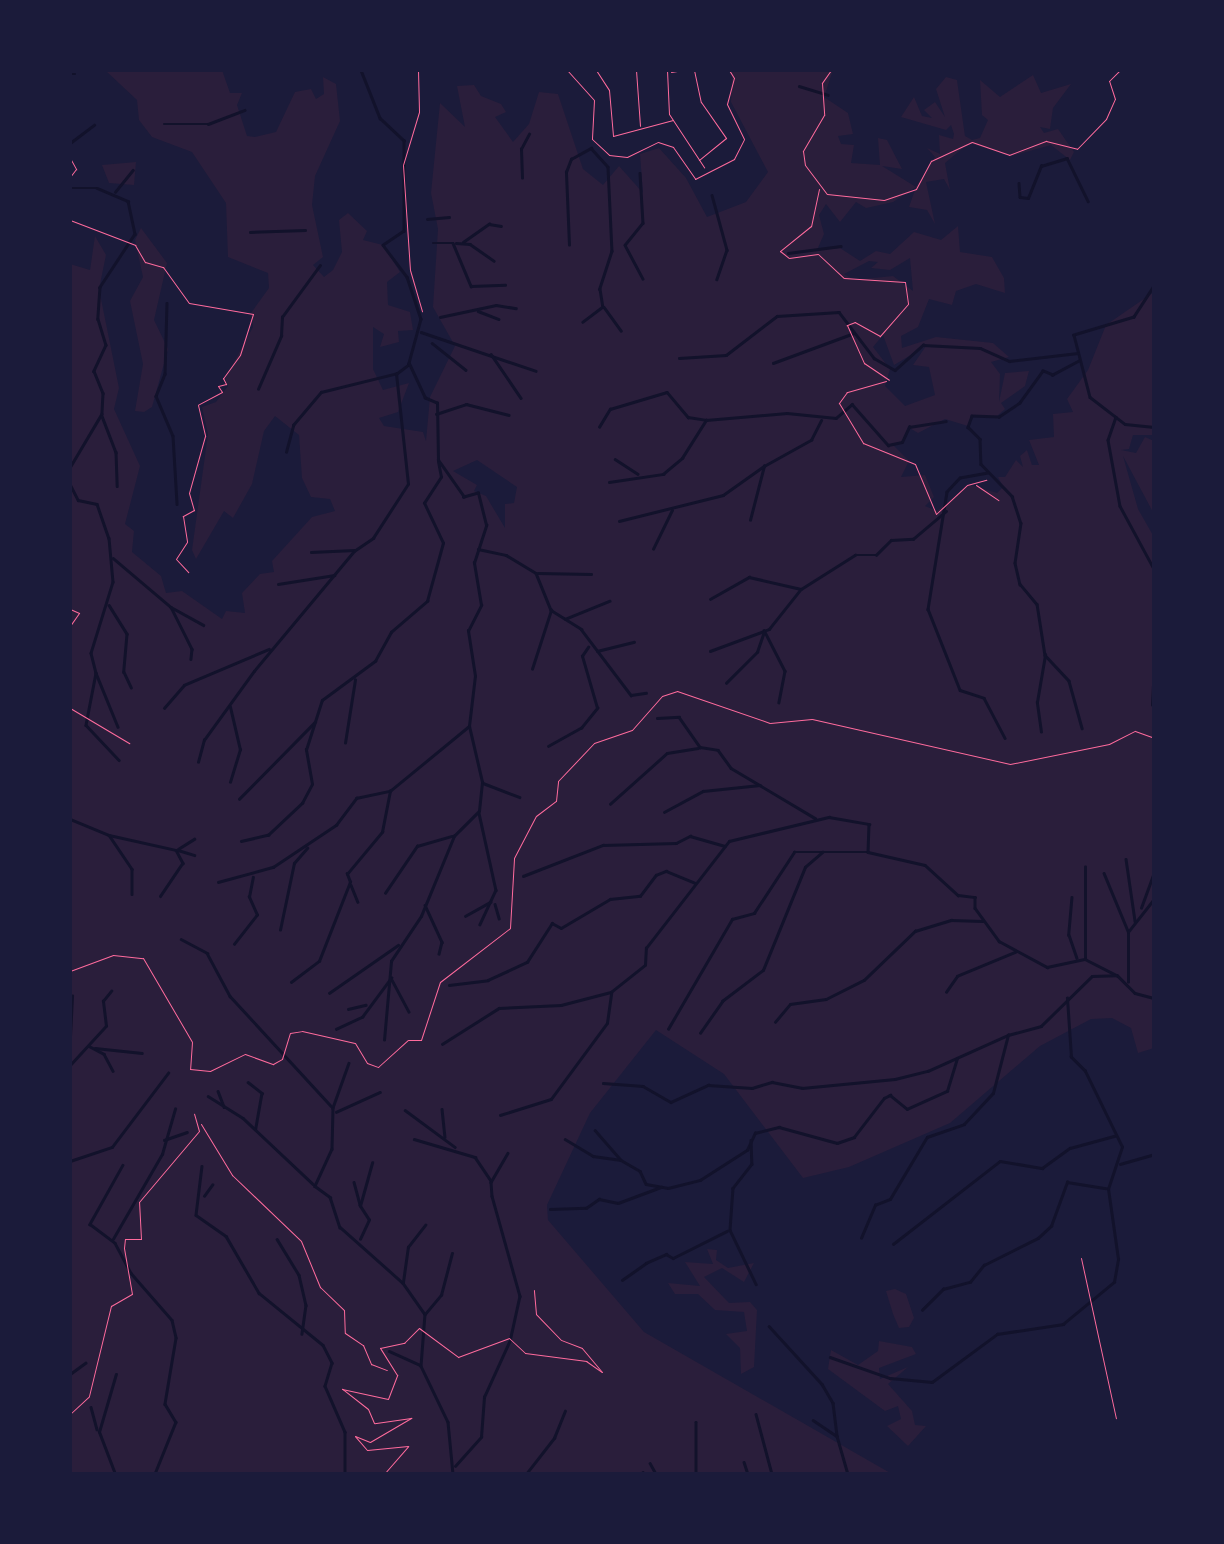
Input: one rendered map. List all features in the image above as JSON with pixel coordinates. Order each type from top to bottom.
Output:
[{"type":"street","points":[[418,70],[418,112],[403,165],[410,270],[422,310]]},
{"type":"street","points":[[568,70],[594,100],[592,139],[609,155],[628,157],[656,142],[670,145],[695,179],[734,160],[745,137],[727,104],[734,78],[729,70]]},
{"type":"street","points":[[596,70],[609,90],[610,133],[618,137],[673,120]]},
{"type":"street","points":[[636,70],[640,129]]},
{"type":"street","points":[[682,70],[667,71],[673,120],[704,168]]},
{"type":"street","points":[[694,70],[700,102],[726,138],[699,160]]},
{"type":"street","points":[[831,70],[822,83],[824,115],[802,154],[819,186],[832,195],[884,200],[916,189],[931,162],[972,142],[1010,155],[1046,141],[1077,149],[1106,119],[1115,99],[1108,82],[1119,71]]},
{"type":"street","points":[[70,158],[76,169],[70,177]]},
{"type":"street","points":[[819,186],[812,226],[782,246],[782,254],[817,254],[844,278],[899,279],[910,294],[880,336],[848,323],[862,360],[889,380],[842,396],[839,413],[866,447],[916,464],[936,514],[986,480]]},
{"type":"street","points":[[976,485],[998,500]]},
{"type":"street","points":[[1081,1258],[1116,1418]]},
{"type":"street","points":[[384,1474],[408,1446],[367,1450],[355,1436],[370,1442],[410,1417],[374,1424],[367,1408],[342,1389],[387,1399],[398,1375],[380,1348],[404,1343],[422,1328],[458,1357],[509,1338],[525,1354],[586,1362],[602,1372],[536,1314],[534,1290]]},
{"type":"path","points":[[70,220],[129,243],[146,262],[163,267],[189,303],[253,314],[240,355],[223,378],[226,384],[218,386],[222,392],[198,406],[205,436],[189,493],[194,510],[183,516],[187,542],[176,559],[188,572]]},
{"type":"path","points":[[70,609],[79,612],[70,626]]},
{"type":"path","points":[[70,970],[113,955],[143,958],[192,1042],[190,1069],[210,1071],[245,1054],[273,1064],[282,1059],[290,1034],[302,1031],[355,1043],[367,1063],[378,1067],[408,1040],[421,1040],[440,982],[510,928],[514,858],[536,816],[556,801],[558,781],[594,743],[632,730],[662,696],[678,692],[770,723],[812,719],[873,734],[912,738],[962,756],[1010,764],[1108,744],[1135,730],[1154,738]]},
{"type":"path","points":[[70,708],[130,743]]},
{"type":"path","points":[[194,1114],[232,1174],[301,1240],[320,1288],[344,1310],[346,1334],[363,1345],[371,1364],[386,1370],[393,1364]]},
{"type":"path","points":[[70,1414],[88,1396],[111,1306],[132,1294],[124,1248],[125,1239],[142,1238],[139,1202],[176,1165],[200,1124]]},
{"type":"shaded area","points":[[105,70],[222,70],[230,93],[242,93],[237,105],[247,136],[255,137],[276,132],[295,92],[311,89],[316,99],[324,94],[323,77],[336,84],[340,121],[315,176],[312,205],[323,257],[313,265],[324,277],[333,270],[342,252],[339,220],[348,213],[367,231],[363,240],[383,245],[400,272],[387,282],[388,305],[410,312],[413,330],[398,331],[399,342],[380,347],[384,334],[373,327],[373,369],[383,390],[409,383],[398,412],[379,418],[384,426],[423,432],[426,441],[430,397],[455,346],[433,307],[438,229],[431,193],[440,103],[465,127],[457,86],[474,85],[481,96],[501,104],[506,112],[495,117],[513,142],[529,124],[539,92],[558,94],[583,169],[603,185],[619,166],[643,193],[640,154],[659,148],[686,178],[707,217],[746,202],[768,172],[731,102],[732,70],[833,70],[824,97],[848,113],[853,134],[838,136],[841,144],[854,145],[851,163],[880,165],[878,138],[887,140],[902,169],[882,166],[916,187],[893,202],[866,208],[856,202],[840,222],[826,204],[819,215],[824,234],[817,250],[840,248],[860,261],[876,251],[890,254],[914,232],[941,240],[958,226],[960,252],[992,257],[1004,278],[1005,293],[976,284],[956,291],[952,305],[929,299],[918,327],[901,336],[902,348],[936,337],[993,343],[1009,357],[991,362],[1000,374],[999,402],[1005,373],[1029,371],[1025,386],[1001,403],[1005,409],[996,417],[972,416],[968,426],[945,419],[918,433],[908,427],[902,442],[892,444],[909,461],[901,477],[925,475],[934,497],[925,506],[937,511],[970,485],[997,493],[1003,487],[998,477],[1005,477],[1016,460],[1023,467],[1020,456],[1027,450],[1032,465],[1039,465],[1029,440],[1054,437],[1053,414],[1073,412],[1067,399],[1088,370],[1106,325],[1154,292],[1154,435],[1133,435],[1129,449],[1121,450],[1136,453],[1145,437],[1154,441],[1154,514],[1123,456],[1138,509],[1154,537],[1154,1048],[1138,1053],[1131,1028],[1112,1018],[1091,1019],[1040,1046],[950,1123],[849,1167],[803,1178],[724,1074],[656,1030],[590,1113],[547,1205],[548,1220],[644,1332],[892,1474],[70,1474],[70,264],[90,270],[95,236],[106,255],[99,289],[119,388],[114,409],[140,466],[125,524],[134,531],[132,552],[161,576],[166,593],[182,591],[222,619],[226,611],[245,613],[242,593],[260,574],[274,572],[272,561],[312,517],[335,511],[330,499],[311,497],[302,478],[299,435],[275,416],[264,431],[252,484],[233,518],[224,511],[196,559],[192,550],[208,434],[202,407],[216,402],[228,386],[225,379],[253,327],[251,313],[269,288],[268,273],[228,257],[226,203],[192,152],[152,137],[139,120],[137,100]],"holes":[[[910,258],[913,291],[893,276],[854,280],[844,274],[869,261],[878,262],[871,268],[890,270]],[[883,335],[894,365],[926,346],[913,365],[929,367],[935,395],[905,406],[885,386],[890,369],[873,347]],[[477,460],[517,487],[514,503],[505,504],[505,528],[486,496],[474,491],[477,485],[453,471]]]},
{"type":"shaded area","points":[[1033,75],[1041,93],[1071,84],[1053,108],[1050,129],[1040,127],[1044,133],[1058,129],[1074,152],[1070,160],[1051,145],[1011,156],[969,143],[945,163],[950,190],[944,179],[926,182],[935,224],[927,210],[909,207],[916,187],[935,157],[927,148],[940,154],[939,135],[953,139],[954,134],[951,125],[946,130],[901,117],[914,97],[922,116],[932,118],[924,110],[935,102],[945,117],[936,89],[946,77],[957,80],[965,136],[972,140],[980,138],[988,120],[982,115],[980,80],[1000,97]]},
{"type":"shaded area","points":[[136,162],[134,185],[109,183],[102,165]]},
{"type":"shaded area","points":[[141,228],[167,263],[154,320],[168,349],[152,407],[144,412],[135,411],[143,364],[130,301],[143,277],[135,240]]},
{"type":"shaded area","points":[[707,1249],[717,1250],[716,1260],[728,1268],[754,1263],[744,1282],[722,1268],[704,1277],[729,1303],[750,1302],[757,1310],[754,1367],[741,1374],[740,1348],[726,1334],[747,1331],[744,1312],[715,1310],[698,1294],[675,1294],[668,1283],[700,1286],[685,1262],[713,1264]]},
{"type":"shaded area","points":[[895,1289],[906,1294],[914,1318],[909,1327],[899,1328],[893,1314],[886,1291]]},
{"type":"shaded area","points":[[879,1341],[912,1347],[916,1354],[879,1368],[880,1379],[908,1367],[888,1384],[912,1411],[915,1425],[926,1426],[908,1446],[887,1426],[901,1419],[898,1406],[885,1411],[828,1369],[831,1350],[858,1365],[878,1351]]},
{"type":"waterway","points":[[361,70],[380,118],[404,140],[404,231],[383,245],[407,277],[421,319],[409,363]]},
{"type":"waterway","points":[[70,74],[75,74]]},
{"type":"waterway","points":[[799,86],[828,95]]},
{"type":"waterway","points":[[164,124],[208,124],[244,110]]},
{"type":"waterway","points":[[70,143],[94,125]]},
{"type":"waterway","points":[[522,178],[521,149],[529,134]]},
{"type":"waterway","points":[[569,245],[566,172],[571,159],[591,148],[608,167],[612,251],[600,289],[603,307],[583,322]]},
{"type":"waterway","points":[[1019,183],[1020,197],[1028,198],[1041,166],[1067,158],[1088,201]]},
{"type":"waterway","points":[[115,192],[133,170]]},
{"type":"waterway","points":[[640,173],[643,223],[625,245],[643,279]]},
{"type":"waterway","points":[[70,188],[97,188],[128,201],[135,234],[100,287],[98,319],[106,345],[94,371],[103,393],[102,414],[70,468]]},
{"type":"waterway","points":[[712,195],[727,250],[717,279]]},
{"type":"waterway","points":[[427,219],[449,217]]},
{"type":"waterway","points":[[463,242],[489,224],[501,226]]},
{"type":"waterway","points":[[250,232],[305,230]]},
{"type":"waterway","points":[[433,243],[453,243],[471,286],[505,285]]},
{"type":"waterway","points":[[456,243],[470,244],[494,261]]},
{"type":"waterway","points":[[788,253],[841,246]]},
{"type":"waterway","points":[[258,389],[281,336],[282,317],[320,265]]},
{"type":"waterway","points":[[1154,286],[1134,317],[1074,335],[1090,397],[1125,424],[1154,427]]},
{"type":"waterway","points":[[167,303],[165,374],[156,396],[173,436],[177,504]]},
{"type":"waterway","points":[[440,317],[496,305],[516,308]]},
{"type":"waterway","points":[[604,307],[621,330]]},
{"type":"waterway","points":[[478,311],[499,319]]},
{"type":"waterway","points":[[679,358],[726,355],[777,316],[839,312],[874,358],[895,370],[923,345],[980,348],[1009,361],[1078,353]]},
{"type":"waterway","points":[[421,332],[536,371]]},
{"type":"waterway","points":[[773,363],[854,333]]},
{"type":"waterway","points":[[432,343],[466,370]]},
{"type":"waterway","points":[[491,354],[521,398]]},
{"type":"waterway","points":[[1079,361],[1053,375],[1043,371],[1020,403],[999,417],[972,416],[968,427],[980,439],[981,464],[1012,496],[1021,523],[1015,563],[1020,584],[1037,604],[1045,655],[1069,681],[1082,728]]},
{"type":"waterway","points":[[384,1040],[391,961],[421,916],[454,836],[479,811],[482,782],[469,726],[475,676],[468,631],[481,605],[474,563],[486,525],[478,493],[464,497],[438,460],[437,403],[425,398],[409,364]]},
{"type":"waterway","points":[[198,762],[204,740],[254,671],[354,551],[373,538],[408,484],[396,374],[408,365]]},
{"type":"waterway","points":[[286,452],[293,425],[321,392],[394,374]]},
{"type":"waterway","points":[[599,427],[610,409],[667,392],[688,417],[706,420]]},
{"type":"waterway","points":[[436,414],[466,404],[509,415]]},
{"type":"waterway","points":[[609,482],[663,474],[682,458],[706,420],[787,413],[836,418],[852,404],[888,445],[902,442],[909,427],[946,421]]},
{"type":"waterway","points":[[102,416],[116,452],[117,486]]},
{"type":"waterway","points":[[1116,417],[1108,440],[1120,506],[1154,569]]},
{"type":"waterway","points":[[750,520],[764,466],[811,440],[821,420]]},
{"type":"waterway","points":[[615,459],[638,474]]},
{"type":"waterway","points":[[241,841],[268,835],[302,803],[312,784],[306,750],[322,700],[375,661],[391,632],[427,601],[443,543],[424,503],[441,477],[438,462]]},
{"type":"waterway","points":[[619,521],[723,495],[764,466]]},
{"type":"waterway","points":[[988,473],[960,478],[947,492],[928,609],[960,690],[984,698],[1005,738]]},
{"type":"waterway","points":[[70,484],[78,500],[97,504],[109,538],[113,582],[91,653],[96,673],[86,725],[119,760]]},
{"type":"waterway","points":[[653,549],[672,510]]},
{"type":"waterway","points":[[710,599],[749,577],[801,589],[855,555],[876,555],[891,540],[913,539],[946,511]]},
{"type":"waterway","points":[[478,549],[506,555],[536,573],[551,610],[581,629],[631,695],[646,693]]},
{"type":"waterway","points":[[311,552],[354,550]]},
{"type":"waterway","points":[[113,558],[171,607],[192,649],[191,659]]},
{"type":"waterway","points":[[538,573],[591,574]]},
{"type":"waterway","points":[[278,584],[334,575]]},
{"type":"waterway","points":[[710,651],[769,629],[800,590]]},
{"type":"waterway","points":[[565,619],[609,601]]},
{"type":"waterway","points":[[109,605],[127,634],[124,672],[131,687]]},
{"type":"waterway","points":[[171,607],[203,625]]},
{"type":"waterway","points":[[532,669],[551,610]]},
{"type":"waterway","points":[[764,630],[785,671],[779,702]]},
{"type":"waterway","points":[[726,683],[757,652],[764,632]]},
{"type":"waterway","points":[[597,651],[634,642]]},
{"type":"waterway","points":[[548,746],[581,728],[597,708],[582,656],[588,647]]},
{"type":"waterway","points":[[164,708],[184,685],[269,649]]},
{"type":"waterway","points":[[1041,732],[1037,702],[1045,655]]},
{"type":"waterway","points":[[1152,705],[1154,665]]},
{"type":"waterway","points":[[96,673],[118,727]]},
{"type":"waterway","points":[[345,743],[355,680]]},
{"type":"waterway","points":[[230,707],[240,750],[230,782]]},
{"type":"waterway","points":[[657,718],[679,717],[700,747],[718,750],[731,768],[815,818]]},
{"type":"waterway","points":[[239,799],[315,722]]},
{"type":"waterway","points":[[291,982],[319,961],[350,882],[347,874],[382,832],[390,791],[468,727]]},
{"type":"waterway","points":[[610,804],[667,753],[698,748]]},
{"type":"waterway","points":[[483,783],[519,797]]},
{"type":"waterway","points":[[664,812],[703,791],[760,785]]},
{"type":"waterway","points":[[218,882],[273,867],[336,825],[356,798],[390,791]]},
{"type":"waterway","points":[[479,813],[496,890],[480,925]]},
{"type":"waterway","points":[[442,1044],[499,1008],[561,1005],[611,992],[645,965],[646,948],[729,841],[829,817],[869,824],[868,852],[925,865],[958,895],[975,897],[975,908],[999,941],[1047,967],[1085,959],[1117,975],[1135,993],[1154,998]]},
{"type":"waterway","points":[[70,819],[109,835],[132,869],[132,894]]},
{"type":"waterway","points":[[109,835],[176,850],[183,863],[161,896]]},
{"type":"waterway","points":[[385,893],[417,846],[452,836]]},
{"type":"waterway","points":[[523,876],[603,845],[676,843],[690,836],[725,846]]},
{"type":"waterway","points":[[178,849],[194,839]]},
{"type":"waterway","points":[[280,930],[294,863],[307,848]]},
{"type":"waterway","points":[[178,850],[194,855]]},
{"type":"waterway","points":[[668,1029],[732,919],[754,913],[794,852],[822,852]]},
{"type":"waterway","points":[[700,1033],[722,1001],[763,970],[805,867],[822,852],[868,852]]},
{"type":"waterway","points":[[1126,859],[1135,921]]},
{"type":"waterway","points":[[1085,867],[1085,959]]},
{"type":"waterway","points":[[449,985],[488,980],[527,962],[552,923],[561,928],[610,899],[640,896],[656,875],[666,871],[695,883]]},
{"type":"waterway","points":[[1141,908],[1154,872]]},
{"type":"waterway","points":[[1104,873],[1128,931]]},
{"type":"waterway","points":[[234,944],[257,915],[249,897],[253,877]]},
{"type":"waterway","points":[[351,885],[358,902]]},
{"type":"waterway","points":[[1072,897],[1069,935],[1077,958]]},
{"type":"waterway","points":[[1128,982],[1128,932],[1154,899]]},
{"type":"waterway","points":[[465,916],[490,902]]},
{"type":"waterway","points":[[495,904],[499,918]]},
{"type":"waterway","points":[[425,905],[442,942],[439,954]]},
{"type":"waterway","points":[[775,1022],[790,1004],[826,999],[864,980],[915,931],[951,920],[982,921]]},
{"type":"waterway","points":[[181,939],[207,953],[230,996],[331,1106]]},
{"type":"waterway","points":[[329,993],[398,945]]},
{"type":"waterway","points":[[946,992],[957,976],[1015,952]]},
{"type":"waterway","points":[[861,1238],[875,1205],[890,1199],[927,1137],[964,1124],[993,1093],[1008,1035],[1041,1026],[1092,976],[1116,975]]},
{"type":"waterway","points":[[336,1029],[362,1017],[391,978],[409,1012]]},
{"type":"waterway","points":[[70,1065],[106,1026],[103,1001],[111,991]]},
{"type":"waterway","points":[[500,1115],[551,1099],[607,1023],[611,994]]},
{"type":"waterway","points":[[70,1036],[72,996]]},
{"type":"waterway","points":[[830,1357],[890,1378],[932,1382],[997,1334],[1063,1324],[1114,1282],[1118,1259],[1108,1189],[1122,1147],[1085,1071],[1071,1057],[1067,998]]},
{"type":"waterway","points":[[348,1009],[366,1005]]},
{"type":"waterway","points":[[603,1083],[643,1086],[671,1102],[708,1085],[752,1088],[772,1082],[802,1088],[895,1079],[928,1071],[1008,1035]]},
{"type":"waterway","points":[[89,1046],[104,1054],[113,1071]]},
{"type":"waterway","points":[[95,1048],[142,1053]]},
{"type":"waterway","points":[[565,1139],[593,1156],[621,1160],[640,1171],[646,1184],[668,1188],[700,1180],[747,1150],[755,1133],[779,1127],[837,1143],[854,1137],[890,1095],[907,1109],[947,1091],[957,1059]]},
{"type":"waterway","points":[[349,1063],[333,1108],[332,1149],[315,1186],[330,1197],[340,1227],[403,1283],[425,1314],[421,1366],[448,1422],[453,1474]]},
{"type":"waterway","points":[[70,1161],[112,1147],[168,1073]]},
{"type":"waterway","points":[[248,1082],[262,1093],[256,1128]]},
{"type":"waterway","points":[[218,1091],[224,1107]]},
{"type":"waterway","points":[[336,1112],[380,1092]]},
{"type":"waterway","points":[[208,1096],[243,1118],[313,1184]]},
{"type":"waterway","points":[[113,1239],[162,1154],[175,1109]]},
{"type":"waterway","points":[[442,1109],[445,1137]]},
{"type":"waterway","points":[[405,1110],[455,1147]]},
{"type":"waterway","points":[[595,1130],[620,1159]]},
{"type":"waterway","points":[[164,1140],[187,1132]]},
{"type":"waterway","points":[[893,1244],[1000,1161],[1042,1168],[1070,1148],[1114,1136]]},
{"type":"waterway","points":[[414,1139],[475,1157],[491,1181]]},
{"type":"waterway","points":[[751,1140],[752,1164],[733,1188],[730,1230],[756,1284]]},
{"type":"waterway","points":[[508,1153],[491,1182],[520,1296],[511,1337]]},
{"type":"waterway","points":[[1120,1164],[1154,1154]]},
{"type":"waterway","points":[[360,1239],[369,1220],[360,1206],[372,1163]]},
{"type":"waterway","points":[[123,1165],[90,1224],[115,1243],[131,1273],[172,1320],[176,1338],[165,1404],[176,1422],[155,1474]]},
{"type":"waterway","points":[[202,1166],[196,1215],[226,1236],[259,1293],[323,1345],[332,1363],[325,1386],[345,1432],[345,1474]]},
{"type":"waterway","points":[[354,1182],[360,1204]]},
{"type":"waterway","points":[[922,1310],[943,1289],[970,1282],[984,1265],[1038,1238],[1051,1226],[1067,1182],[1106,1188]]},
{"type":"waterway","points":[[204,1196],[212,1185]]},
{"type":"waterway","points":[[550,1209],[586,1208],[599,1199],[618,1203],[661,1187]]},
{"type":"waterway","points":[[403,1282],[408,1247],[425,1225]]},
{"type":"waterway","points":[[622,1280],[646,1263],[666,1254],[673,1258],[727,1231]]},
{"type":"waterway","points":[[277,1239],[299,1275],[306,1305],[302,1334]]},
{"type":"waterway","points":[[425,1314],[441,1295],[452,1253]]},
{"type":"waterway","points":[[769,1326],[822,1384],[833,1403],[837,1436]]},
{"type":"waterway","points":[[455,1466],[481,1437],[484,1397],[510,1340]]},
{"type":"waterway","points":[[389,1351],[420,1365]]},
{"type":"waterway","points":[[70,1374],[85,1363]]},
{"type":"waterway","points":[[115,1474],[99,1432],[116,1374]]},
{"type":"waterway","points":[[91,1407],[97,1429]]},
{"type":"waterway","points":[[526,1474],[554,1438],[565,1411]]},
{"type":"waterway","points":[[756,1414],[772,1474]]},
{"type":"waterway","points":[[813,1420],[837,1436],[848,1474]]},
{"type":"waterway","points":[[696,1422],[696,1474]]},
{"type":"waterway","points":[[744,1462],[748,1474]]},
{"type":"waterway","points":[[650,1463],[656,1474]]}]
